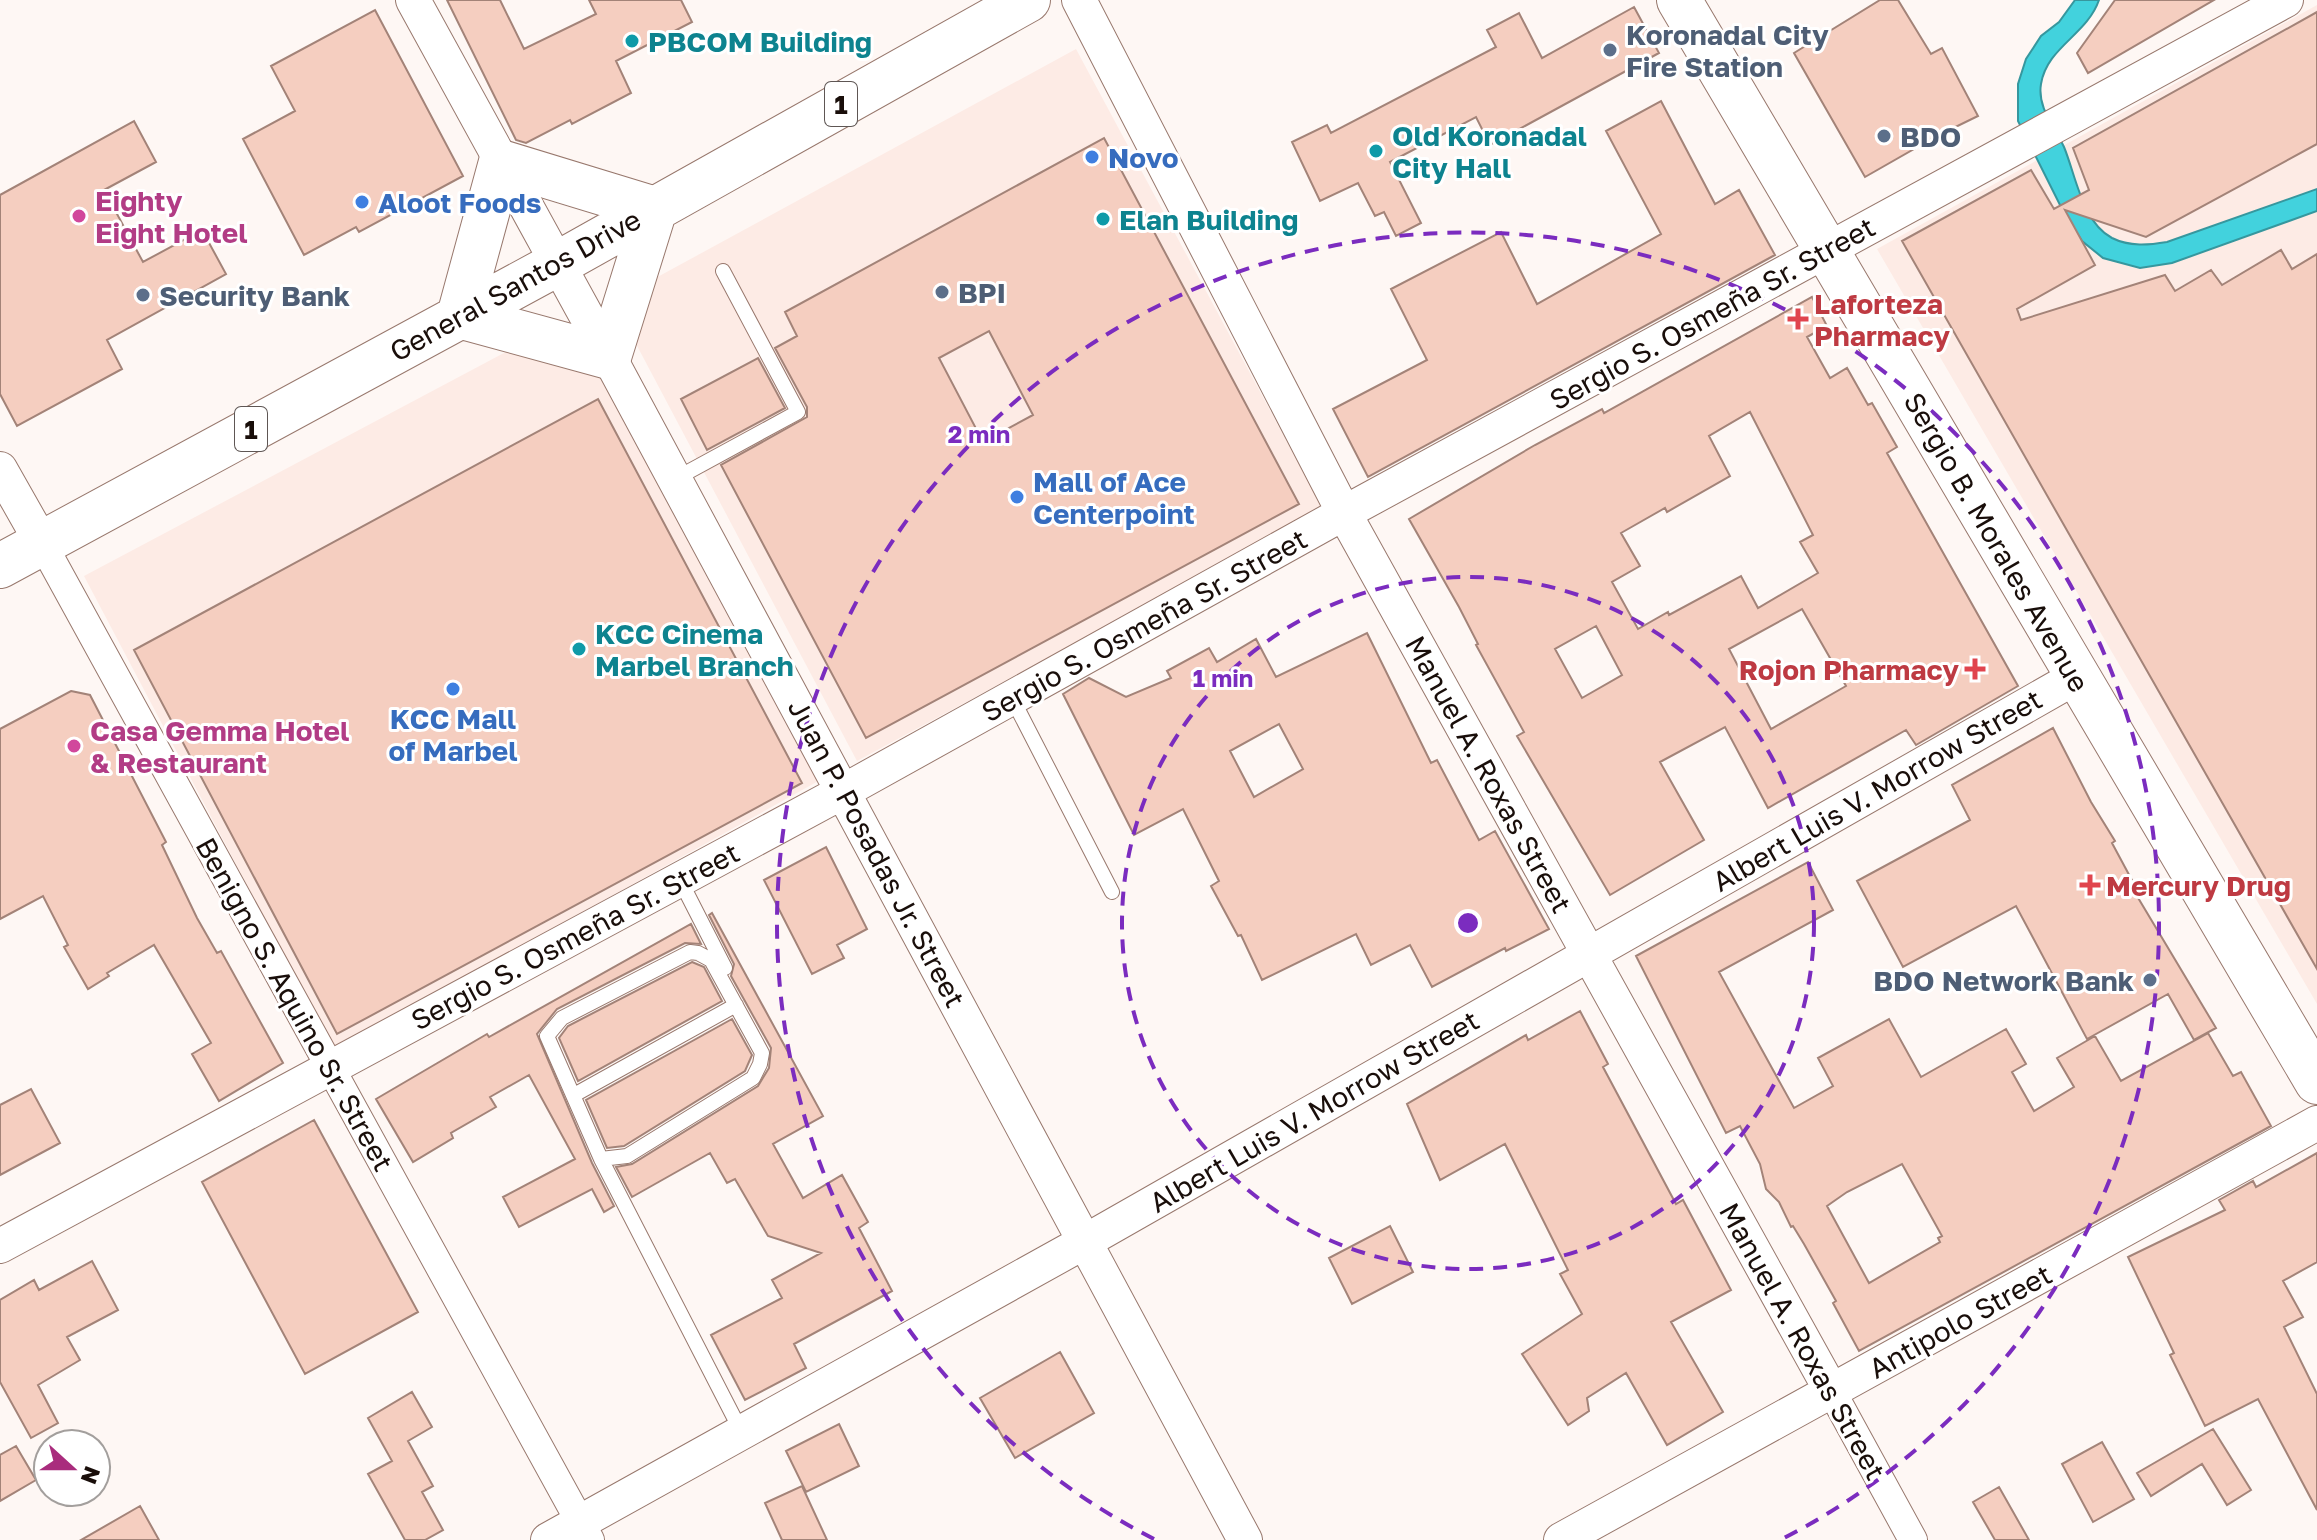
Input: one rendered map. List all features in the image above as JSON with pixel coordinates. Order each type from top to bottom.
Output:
[{"type":"main road","name":"General Santos Drive","points":[[0,566],[557,264],[1028,0]]},
{"type":"main road","name":"Sergio B. Morales Avenue","points":[[1679,0],[2317,1082]]},
{"type":"main road","points":[[501,162],[655,209],[609,357],[459,316],[501,162]]},
{"type":"street","name":"Juan P. Posadas Jr. Street","points":[[413,0],[844,791],[1245,1540]]},
{"type":"street","name":"Manuel A. Roxas Street","points":[[1079,0],[1344,513],[1913,1540]]},
{"type":"street","name":"Sergio S. Osmeña Sr. Street","points":[[0,1246],[844,791],[1344,513],[2286,0]]},
{"type":"street","name":"Benigno S. Aquino Sr. Street","points":[[0,469],[585,1531]]},
{"type":"street","name":"Albert Luis V. Morrow Street","points":[[548,1540],[585,1531],[741,1431],[1086,1241],[2076,677]]},
{"type":"street","name":"Antipolo Street","points":[[1561,1540],[2317,1123]]},
{"type":"lane","points":[[675,479],[798,412],[723,271]]},
{"type":"lane","points":[[1012,698],[1112,892]]},
{"type":"lane","points":[[601,1159],[627,1156],[753,1078],[760,1064],[763,1037],[680,879]]},
{"type":"lane","points":[[741,1431],[601,1159],[547,1036],[562,1018],[690,952],[711,960],[762,1053]]},
{"type":"lane","points":[[574,1095],[736,1005]]},
{"type":"shaded area","points":[[2317,5],[2317,1004],[1877,249]]},
{"type":"shaded area","points":[[1076,49],[1323,509],[857,761],[635,342],[652,280]]},
{"type":"shaded area","name":"KCC Mall of Marbel","points":[[521,344],[600,363],[822,779],[334,1050],[84,576]]},
{"type":"water","points":[[2075,0],[2099,0],[2086,23],[2051,60],[2040,93],[2044,109],[2064,147],[2081,197],[2102,231],[2126,243],[2167,242],[2317,189],[2317,211],[2172,263],[2140,268],[2103,258],[2082,241],[2062,209],[2018,121],[2018,84],[2026,59],[2041,36],[2059,22]]},
{"type":"building","points":[[447,0],[500,0],[524,49],[596,14],[589,0],[681,0],[692,22],[616,61],[631,93],[572,124],[570,120],[526,143],[516,140]]},
{"type":"building","points":[[1880,0],[1898,0],[1931,54],[1942,48],[1978,116],[1865,177],[1794,53]]},
{"type":"building","points":[[2115,0],[2214,0],[2088,73],[2077,53]]},
{"type":"building","points":[[1634,7],[1659,53],[1490,145],[1476,117],[1390,162],[1421,223],[1396,236],[1384,212],[1375,216],[1358,183],[1320,201],[1292,142],[1327,125],[1331,133],[1496,47],[1487,30],[1519,13],[1542,58]]},
{"type":"building","points":[[375,10],[463,176],[359,232],[356,227],[304,255],[243,139],[295,111],[271,66]]},
{"type":"building","points":[[2317,12],[2317,144],[2146,237],[2065,210],[2095,265],[2017,309],[2021,320],[2165,275],[2175,291],[2211,270],[2222,285],[2281,250],[2292,269],[2317,254],[2317,969],[1902,241],[2031,170],[2054,209],[2089,190],[2073,148]]},
{"type":"building","points":[[1661,101],[1715,204],[1739,190],[1775,255],[1368,477],[1333,409],[1427,360],[1391,289],[1501,232],[1537,304],[1661,234],[1606,131]]},
{"type":"building","points":[[134,121],[156,162],[104,190],[143,262],[202,230],[226,274],[107,340],[122,369],[17,426],[0,394],[0,195]]},
{"type":"building","name":"Mall of Ace Centerpoint","points":[[1104,138],[1299,504],[866,738],[721,465],[807,417],[807,407],[775,348],[797,336],[785,312]],"holes":[[[989,331],[1033,415],[983,442],[939,358]]]},
{"type":"building","points":[[1812,297],[1827,326],[1807,337],[1830,378],[1847,368],[1868,405],[1872,403],[1897,447],[1887,453],[2018,686],[1916,745],[1906,730],[1768,808],[1725,727],[1660,762],[1704,840],[1610,895],[1517,736],[1524,732],[1409,519],[1535,445],[1602,409],[1604,413]],"holes":[[[1750,412],[1813,535],[1800,542],[1818,573],[1758,608],[1741,576],[1638,629],[1612,582],[1640,566],[1621,533],[1665,508],[1667,512],[1730,476],[1709,436]],[[1802,609],[1846,686],[1771,729],[1729,649]],[[1596,626],[1622,675],[1582,698],[1555,649]]]},
{"type":"building","points":[[758,358],[785,408],[707,450],[681,399]]},
{"type":"building","name":"KCC Mall of Marbel","points":[[598,399],[802,783],[337,1034],[134,650]]},
{"type":"building","points":[[1367,633],[1431,763],[1437,760],[1479,840],[1495,831],[1549,929],[1506,951],[1505,948],[1432,987],[1410,945],[1371,965],[1356,934],[1262,980],[1241,935],[1238,936],[1211,886],[1219,881],[1183,809],[1134,835],[1063,694],[1089,678],[1126,697],[1171,678],[1167,671],[1209,648],[1217,662],[1256,639],[1276,677]],"holes":[[[1279,724],[1303,769],[1254,797],[1230,751]]]},
{"type":"building","points":[[71,691],[90,695],[166,842],[162,845],[197,918],[217,953],[221,951],[283,1063],[219,1101],[192,1054],[211,1043],[154,945],[107,973],[109,976],[88,989],[64,947],[68,945],[43,896],[0,919],[0,729]]},
{"type":"building","points":[[2053,728],[2115,841],[2112,843],[2134,884],[2131,886],[2216,1028],[2194,1040],[2168,994],[2087,1039],[2016,906],[1903,967],[1857,881],[1970,820],[1952,785]]},
{"type":"building","points":[[826,847],[867,929],[837,945],[844,958],[812,974],[764,880]]},
{"type":"building","points":[[1808,862],[1833,910],[1719,972],[1794,1108],[1833,1086],[1818,1058],[1889,1019],[1921,1077],[2006,1029],[2026,1064],[2012,1072],[2034,1111],[2074,1087],[2057,1058],[2095,1036],[2121,1081],[2208,1033],[2233,1076],[2241,1072],[2271,1126],[1859,1351],[1833,1303],[1836,1301],[1804,1244],[1791,1227],[1779,1202],[1766,1189],[1760,1164],[1740,1126],[1726,1133],[1636,956]],"holes":[[[1902,1164],[1942,1236],[1938,1238],[1940,1242],[1869,1283],[1827,1206],[1847,1192]]]},
{"type":"building","points":[[712,913],[823,1116],[773,1144],[803,1198],[842,1175],[868,1222],[859,1228],[892,1291],[794,1344],[806,1368],[745,1400],[711,1335],[782,1298],[772,1280],[821,1253],[768,1236],[735,1179],[727,1183],[710,1153],[632,1197],[616,1167],[632,1164],[758,1086],[769,1068],[771,1048],[731,976],[734,964],[709,915]]},
{"type":"building","points":[[691,924],[701,944],[685,943],[557,1009],[537,1034],[592,1163],[614,1206],[604,1212],[592,1189],[519,1227],[503,1197],[575,1159],[529,1075],[490,1097],[496,1107],[451,1133],[453,1138],[413,1162],[376,1099],[487,1034],[489,1037]]},
{"type":"building","points":[[692,962],[704,967],[722,1001],[578,1081],[559,1038],[568,1026]]},
{"type":"building","points":[[1580,1011],[1608,1064],[1603,1067],[1676,1204],[1683,1200],[1731,1290],[1671,1322],[1723,1412],[1667,1445],[1626,1373],[1587,1398],[1589,1411],[1568,1425],[1522,1354],[1582,1314],[1560,1274],[1568,1270],[1505,1144],[1440,1180],[1407,1104],[1526,1035],[1528,1040]]},
{"type":"building","points":[[732,1019],[752,1055],[745,1071],[624,1146],[607,1148],[586,1100]]},
{"type":"building","points":[[31,1089],[60,1143],[0,1175],[0,1105]]},
{"type":"building","points":[[314,1120],[418,1312],[305,1374],[202,1182]]},
{"type":"building","points":[[2317,1153],[2317,1262],[2283,1281],[2303,1317],[2284,1327],[2317,1394],[2317,1510],[2258,1399],[2205,1426],[2170,1355],[2174,1353],[2128,1257],[2225,1210],[2219,1200],[2253,1181],[2256,1187]]},
{"type":"building","points":[[1390,1226],[1413,1272],[1352,1304],[1329,1258]]},
{"type":"building","points":[[92,1261],[118,1310],[67,1337],[80,1360],[38,1385],[58,1423],[49,1428],[32,1428],[31,1438],[0,1382],[0,1300],[34,1280],[39,1290]]},
{"type":"building","points":[[1060,1352],[1094,1413],[1015,1458],[980,1398]]},
{"type":"building","points":[[412,1392],[432,1427],[408,1441],[433,1486],[422,1492],[443,1530],[425,1540],[405,1540],[368,1474],[392,1461],[368,1418]]},
{"type":"building","points":[[839,1424],[859,1466],[806,1492],[786,1451]]},
{"type":"building","points":[[2213,1429],[2251,1490],[2227,1505],[2202,1464],[2151,1496],[2137,1473]]},
{"type":"building","points":[[2102,1442],[2134,1499],[2093,1522],[2062,1464]]},
{"type":"building","points":[[16,1446],[32,1473],[32,1482],[0,1501],[0,1455]]},
{"type":"building","points":[[802,1486],[827,1540],[782,1540],[765,1503]]},
{"type":"building","points":[[1999,1487],[2029,1540],[1995,1540],[1973,1502]]},
{"type":"building","points":[[140,1506],[159,1540],[81,1540]]},
{"type":"place","name":"PBCOM Building","points":[[632,41]]},
{"type":"place","name":"Koronadal City Fire Station","points":[[1610,50]]},
{"type":"place","name":"BDO","points":[[1884,136]]},
{"type":"place","name":"Old Koronadal City Hall","points":[[1376,151]]},
{"type":"place","name":"Novo","points":[[1092,157]]},
{"type":"place","name":"Aloot Foods","points":[[362,202]]},
{"type":"place","name":"Eighty Eight Hotel","points":[[79,216]]},
{"type":"place","name":"Elan Building","points":[[1103,219]]},
{"type":"place","name":"BPI","points":[[942,292]]},
{"type":"place","name":"Security Bank","points":[[143,295]]},
{"type":"place","name":"Laforteza Pharmacy","points":[[1798,319]]},
{"type":"place","name":"Mall of Ace Centerpoint","points":[[1017,497]]},
{"type":"place","name":"KCC Cinema Marbel Branch","points":[[579,649]]},
{"type":"place","name":"Rojon Pharmacy","points":[[1975,669]]},
{"type":"place","name":"KCC Mall of Marbel","points":[[453,689]]},
{"type":"place","name":"Casa Gemma Hotel & Restaurant","points":[[74,746]]},
{"type":"place","name":"Mercury Drug","points":[[2090,885]]},
{"type":"place","name":"BDO Network Bank","points":[[2150,980]]}]
